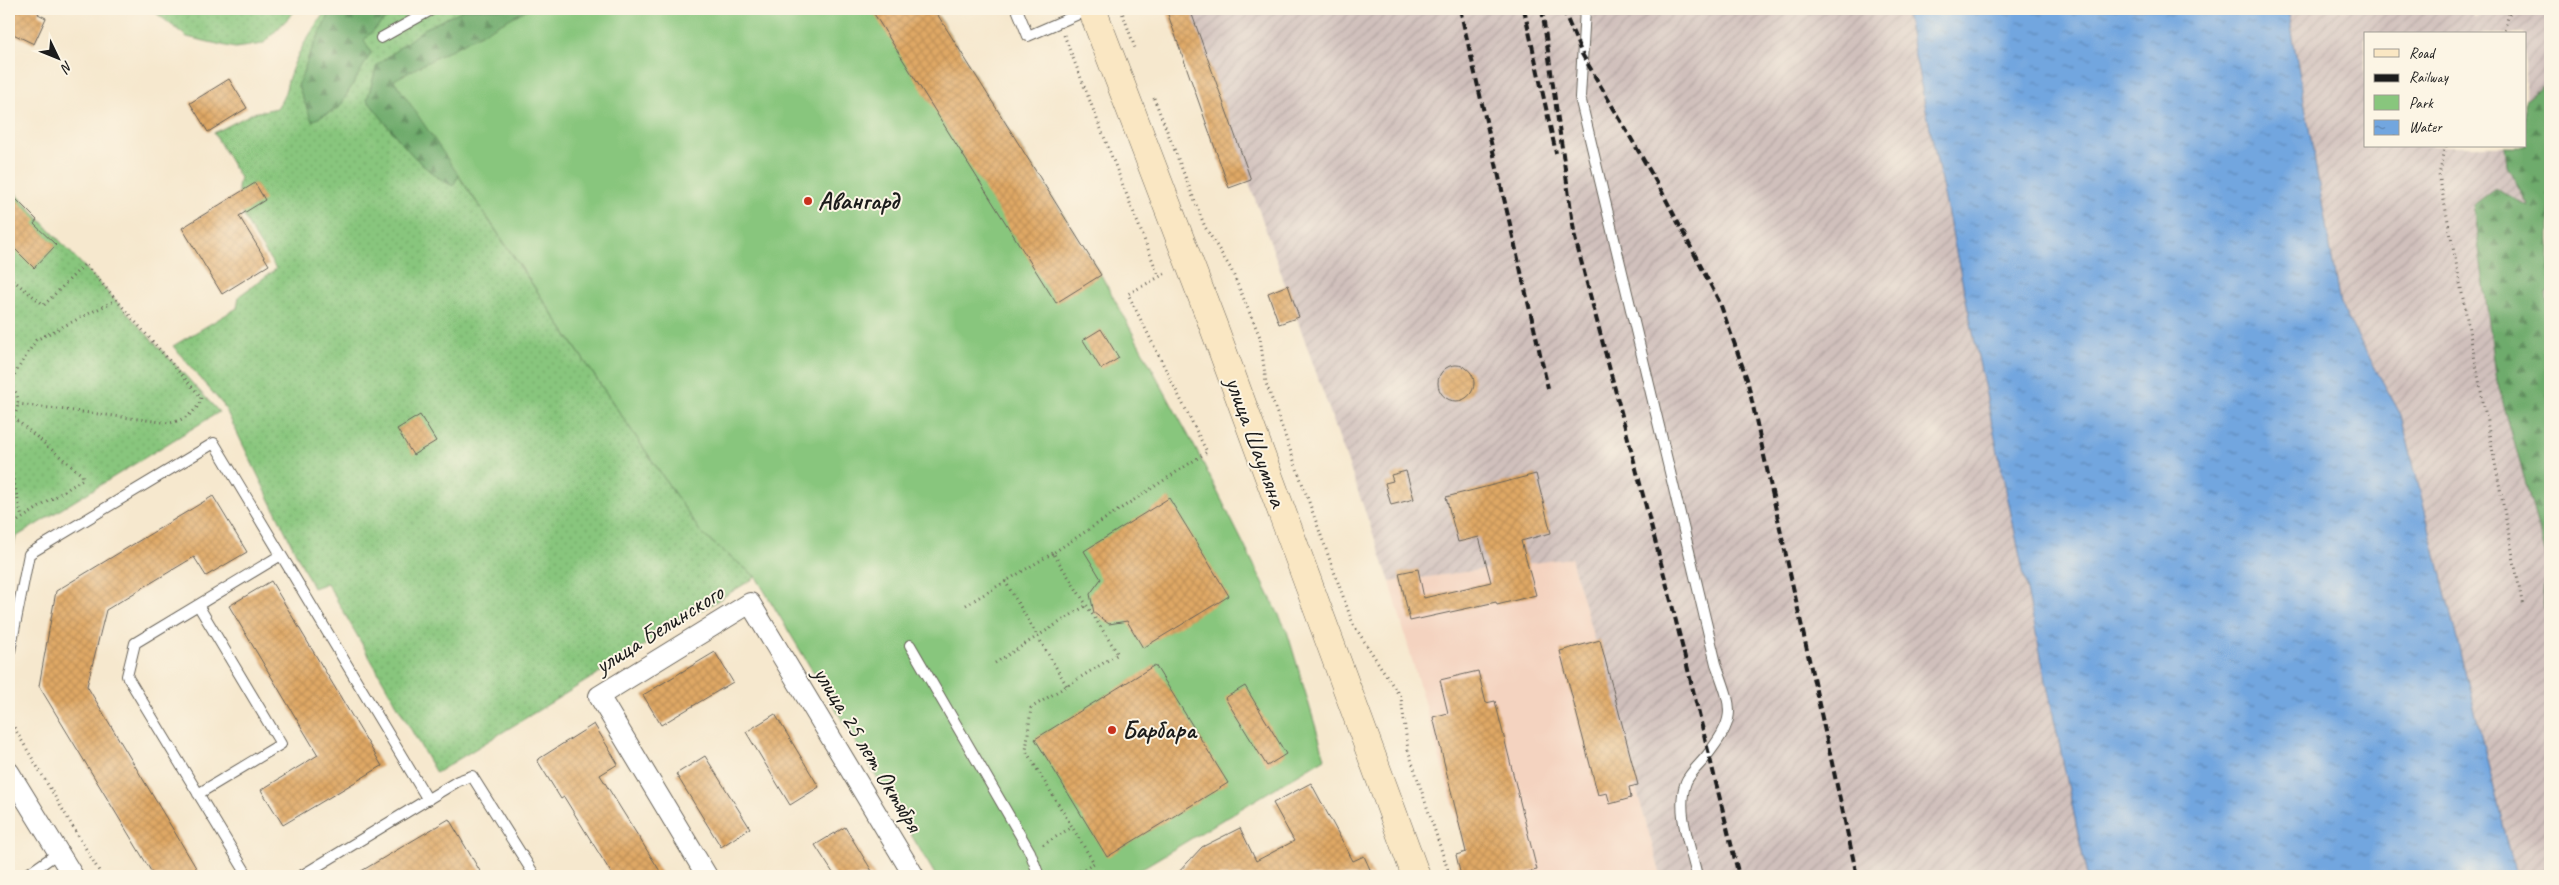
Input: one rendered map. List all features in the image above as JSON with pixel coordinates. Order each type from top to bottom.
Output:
[{"type":"main road","name":"улица Шаумяна","points":[[1091,9],[1189,261],[1416,876]]},
{"type":"street","name":"улица Белинского","points":[[707,876],[599,696],[750,604],[777,650]]},
{"type":"street","name":"улица 25 лет Октября","points":[[777,650],[914,876]]},
{"type":"street","points":[[9,772],[73,876]]},
{"type":"lane","points":[[381,38],[433,9]]},
{"type":"lane","points":[[1016,9],[1028,36],[1091,9]]},
{"type":"lane","points":[[1585,9],[1580,97],[1716,664],[1728,696],[1731,714],[1723,733],[1686,782],[1682,809],[1697,876]]},
{"type":"lane","points":[[9,656],[29,554],[214,443],[428,800]]},
{"type":"lane","points":[[248,876],[127,676],[135,643],[281,555]]},
{"type":"lane","points":[[198,605],[281,744],[198,794]]},
{"type":"lane","points":[[910,645],[1030,852],[1038,876]]},
{"type":"lane","points":[[301,876],[458,781],[472,776],[535,876]]},
{"type":"lane","points":[[25,876],[58,853]]},
{"type":"path","points":[[1121,9],[1138,55]]},
{"type":"path","points":[[2504,32],[2509,14],[2508,9]]},
{"type":"path","points":[[1059,22],[1159,277]]},
{"type":"path","points":[[1152,91],[1205,227],[1231,269],[1260,337],[1266,383],[1353,624],[1401,698],[1408,750],[1450,876]]},
{"type":"path","points":[[2446,148],[2439,175],[2523,607]]},
{"type":"path","points":[[966,605],[1053,553],[1206,452],[1128,294],[1189,261]]},
{"type":"path","points":[[9,277],[44,305],[85,264],[201,397],[200,405],[178,421],[170,423],[18,404]]},
{"type":"path","points":[[9,422],[13,418],[18,404],[16,393],[9,383],[36,340],[116,300]]},
{"type":"path","points":[[9,533],[22,518],[83,479],[82,475],[13,418]]},
{"type":"path","points":[[9,460],[22,518]]},
{"type":"path","points":[[1053,553],[1118,654],[1031,708],[1026,752],[1094,863],[1071,876]]},
{"type":"path","points":[[1005,581],[1067,686]]},
{"type":"path","points":[[995,663],[1087,605]]},
{"type":"path","points":[[9,719],[102,876]]},
{"type":"path","points":[[1030,852],[1072,827]]},
{"type":"shaded area","points":[[1188,9],[1905,9],[2087,876],[1661,876],[1571,558],[1390,582]]},
{"type":"shaded area","points":[[2288,9],[2473,9],[2474,17],[2494,9],[2550,9],[2550,876],[2516,876],[2401,415],[2340,304]]},
{"type":"shaded area","points":[[1571,557],[1661,876],[1473,876],[1390,582]]},
{"type":"green space","points":[[151,9],[297,9],[263,44],[235,48],[187,37]]},
{"type":"green space","points":[[327,9],[519,9],[394,81],[702,534],[756,577],[436,773],[327,583],[313,588],[224,406],[173,346],[237,308],[239,296],[276,269],[255,237],[243,214],[238,190],[240,178],[214,133],[253,113],[277,108],[299,53]]},
{"type":"green space","points":[[332,9],[404,9],[384,20],[364,40],[371,53],[339,108],[312,121],[298,86],[310,53]]},
{"type":"green space","points":[[465,9],[576,9],[462,169],[453,186],[428,170],[406,148],[367,100],[377,65],[424,29]]},
{"type":"green space","points":[[528,9],[934,9],[1101,275],[1198,453],[1287,631],[1325,758],[1129,876],[936,876],[756,577],[702,534],[394,80]]},
{"type":"green space","points":[[2542,86],[2550,105],[2550,293],[2546,294],[2550,320],[2550,611],[2543,609],[2547,559],[2497,381],[2473,205],[2495,189],[2529,206],[2507,166],[2505,148],[2526,148],[2526,99]]},
{"type":"green space","points":[[9,186],[219,412],[16,537],[9,562]]},
{"type":"water","points":[[1905,9],[2288,9],[2340,304],[2401,415],[2516,876],[2087,876]]},
{"type":"building","points":[[9,9],[41,9],[38,14],[46,18],[34,44],[9,32]]},
{"type":"building","points":[[871,9],[934,9],[1101,275],[1056,303]]},
{"type":"building","points":[[1166,9],[1190,9],[1251,180],[1229,188]]},
{"type":"building","points":[[229,79],[247,108],[208,132],[190,103]]},
{"type":"building","points":[[255,183],[265,200],[239,216],[269,265],[222,294],[182,228]]},
{"type":"building","points":[[9,192],[37,220],[34,224],[56,245],[34,268],[9,243]]},
{"type":"building","points":[[1288,285],[1299,317],[1279,324],[1268,293]]},
{"type":"building","points":[[1101,329],[1119,358],[1101,369],[1083,340]]},
{"type":"building","points":[[1456,365],[1463,366],[1469,370],[1473,376],[1473,390],[1469,396],[1463,400],[1456,401],[1449,400],[1443,396],[1439,390],[1438,383],[1439,376],[1443,370],[1449,366]]},
{"type":"building","points":[[420,415],[436,441],[413,455],[397,429]]},
{"type":"building","points":[[1406,471],[1414,499],[1391,505],[1385,483],[1393,481],[1391,475]]},
{"type":"building","points":[[1536,474],[1551,533],[1521,541],[1536,595],[1497,605],[1496,602],[1410,621],[1399,573],[1418,569],[1424,598],[1491,582],[1479,537],[1458,542],[1446,497]]},
{"type":"building","points":[[213,496],[247,552],[206,576],[194,557],[106,610],[87,686],[201,876],[154,876],[39,686],[56,591]]},
{"type":"building","points":[[1169,498],[1229,596],[1143,648],[1127,621],[1109,624],[1094,613],[1090,594],[1101,579],[1084,551]]},
{"type":"building","points":[[271,581],[382,766],[283,825],[261,790],[318,755],[229,606]]},
{"type":"building","points":[[1600,640],[1638,785],[1629,787],[1631,798],[1610,804],[1607,793],[1598,795],[1560,651]]},
{"type":"building","points":[[715,652],[733,682],[661,725],[643,695]]},
{"type":"building","points":[[1155,665],[1228,783],[1107,857],[1035,739]]},
{"type":"building","points":[[1478,671],[1486,703],[1495,701],[1537,870],[1511,876],[1461,876],[1456,855],[1466,852],[1433,717],[1448,713],[1440,680]]},
{"type":"building","points":[[1245,686],[1286,754],[1267,766],[1225,698]]},
{"type":"building","points":[[775,714],[819,787],[790,805],[746,732]]},
{"type":"building","points":[[594,724],[618,764],[600,775],[663,876],[613,876],[564,797],[561,799],[537,760]]},
{"type":"building","points":[[705,756],[750,828],[721,847],[676,774]]},
{"type":"building","points":[[1311,783],[1353,861],[1364,856],[1373,876],[1175,876],[1202,847],[1240,828],[1256,861],[1294,841],[1273,803]]},
{"type":"building","points":[[449,819],[483,876],[353,876]]},
{"type":"building","points":[[845,827],[875,876],[835,876],[815,845]]},
{"type":"railway","points":[[1460,9],[1548,388]]},
{"type":"railway","points":[[1524,9],[1556,153]]},
{"type":"railway","points":[[1542,9],[1575,238],[1671,601],[1739,876]]},
{"type":"railway","points":[[1563,9],[1582,54],[1661,190],[1720,303],[1747,379],[1857,876]]},
{"type":"place","name":"Авангард","points":[[808,201]]},
{"type":"place","name":"Барбара","points":[[1112,730]]}]
